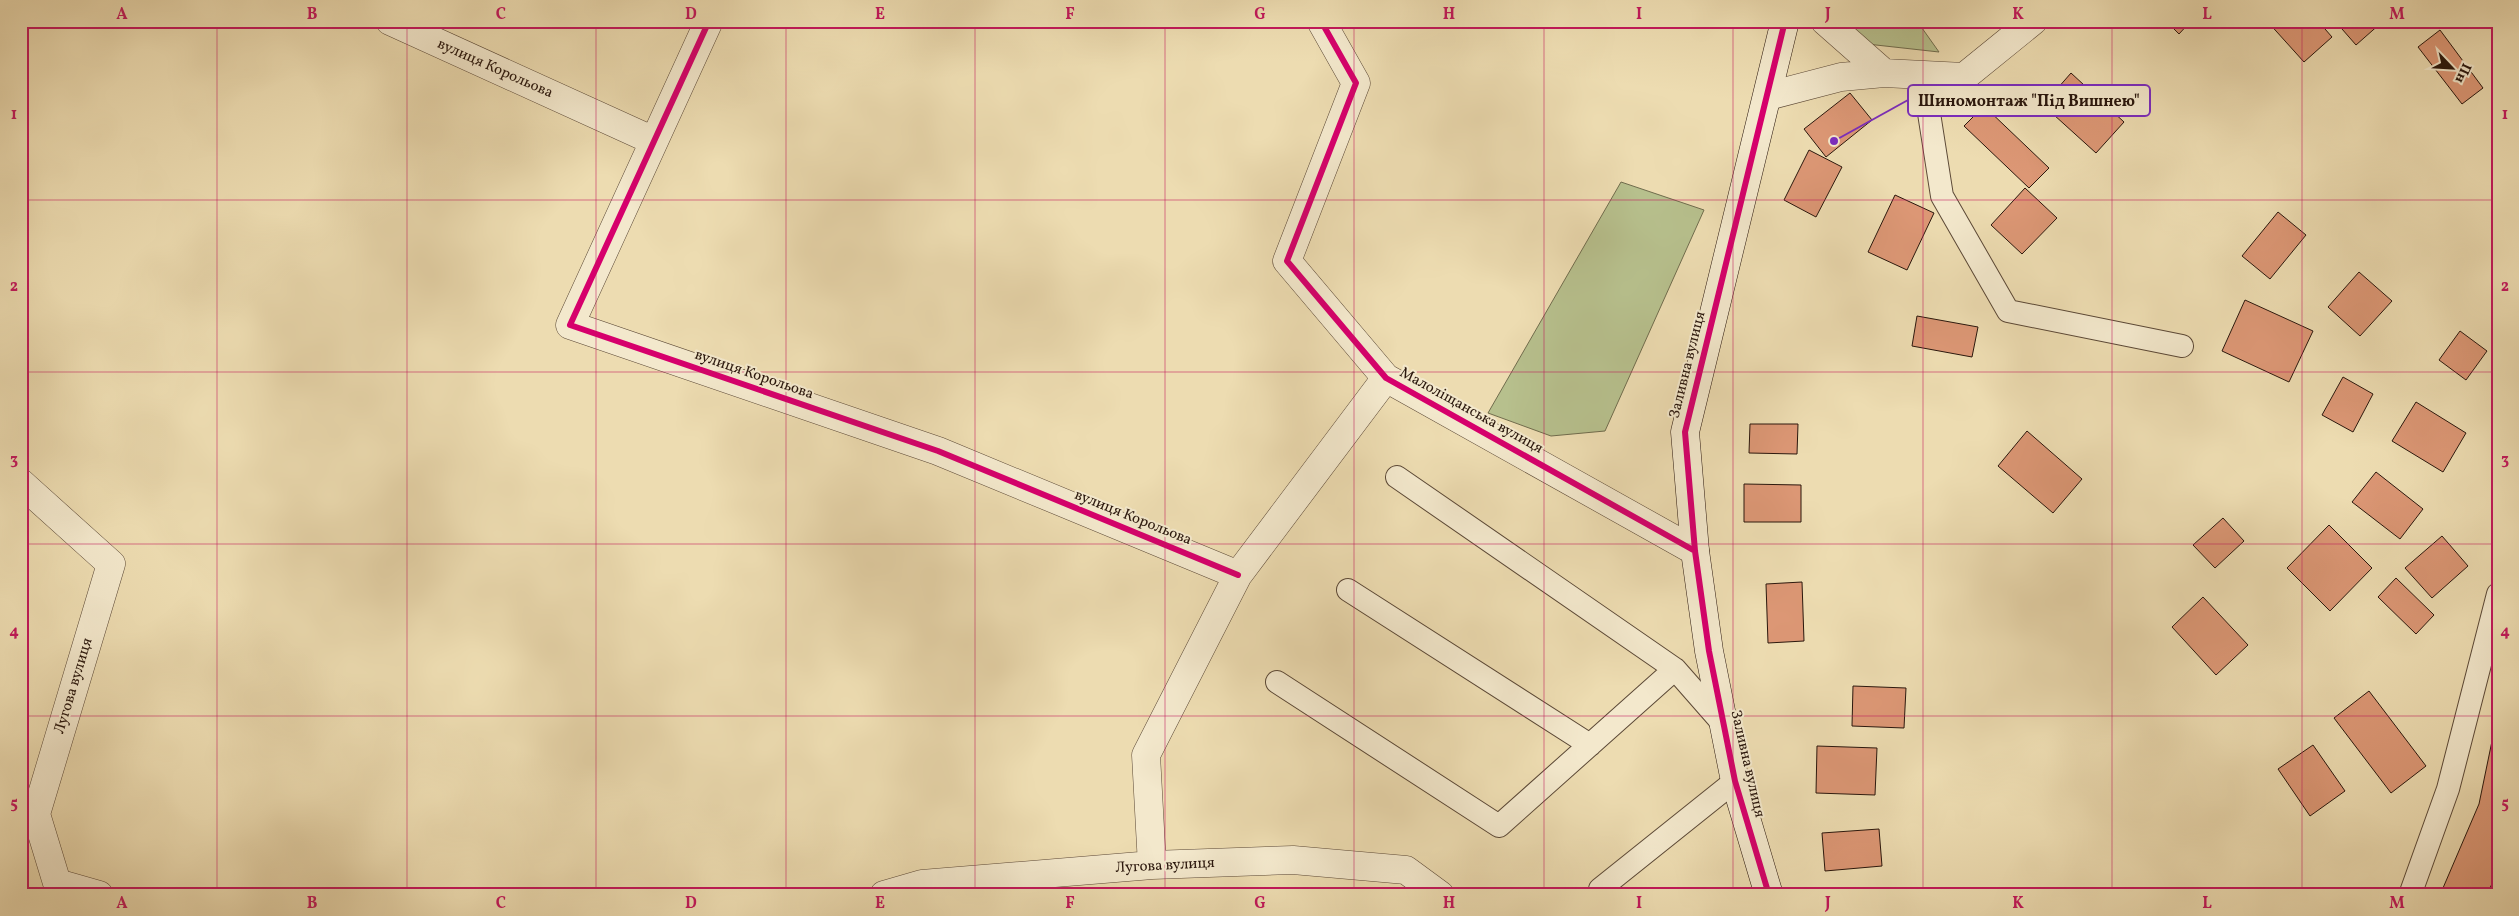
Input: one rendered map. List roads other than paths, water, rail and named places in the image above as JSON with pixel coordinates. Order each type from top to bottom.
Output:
[{"type":"street","name":"вулиця Корольова","points":[[390,21],[654,141]]},
{"type":"street","name":"вулиця Корольова","points":[[709,21],[570,325],[938,451],[1238,575]]},
{"type":"street","name":"Малоліщанська вулиця","points":[[1321,21],[1356,83],[1287,261],[1386,378],[1695,551]]},
{"type":"street","name":"Заливна вулиця","points":[[1768,894],[1735,781],[1709,651],[1695,551],[1685,432],[1785,21]]},
{"type":"street","points":[[1825,21],[1884,73]]},
{"type":"street","points":[[1768,96],[1841,77],[1884,73],[1964,76],[2033,21]]},
{"type":"street","points":[[1152,865],[1146,754],[1238,575],[1386,378]]},
{"type":"street","name":"Лугова вулиця","points":[[21,483],[111,564],[36,814],[57,883],[99,895]]},
{"type":"street","name":"Лугова вулиця","points":[[884,895],[922,884],[1152,865],[1293,860],[1406,870],[1440,895]]},
{"type":"lane","points":[[1923,75],[1942,196],[2008,311],[2182,346]]},
{"type":"lane","points":[[1397,477],[1675,669],[1725,726]]},
{"type":"lane","points":[[1348,590],[1590,745]]},
{"type":"lane","points":[[2410,895],[2448,789],[2498,594]]},
{"type":"lane","points":[[1277,682],[1499,826],[1675,669]]},
{"type":"lane","points":[[1600,889],[1735,781]]},
{"type":"place","name":"Шиномонтаж \"Під Вишнею\"","points":[[1834,141]]}]
